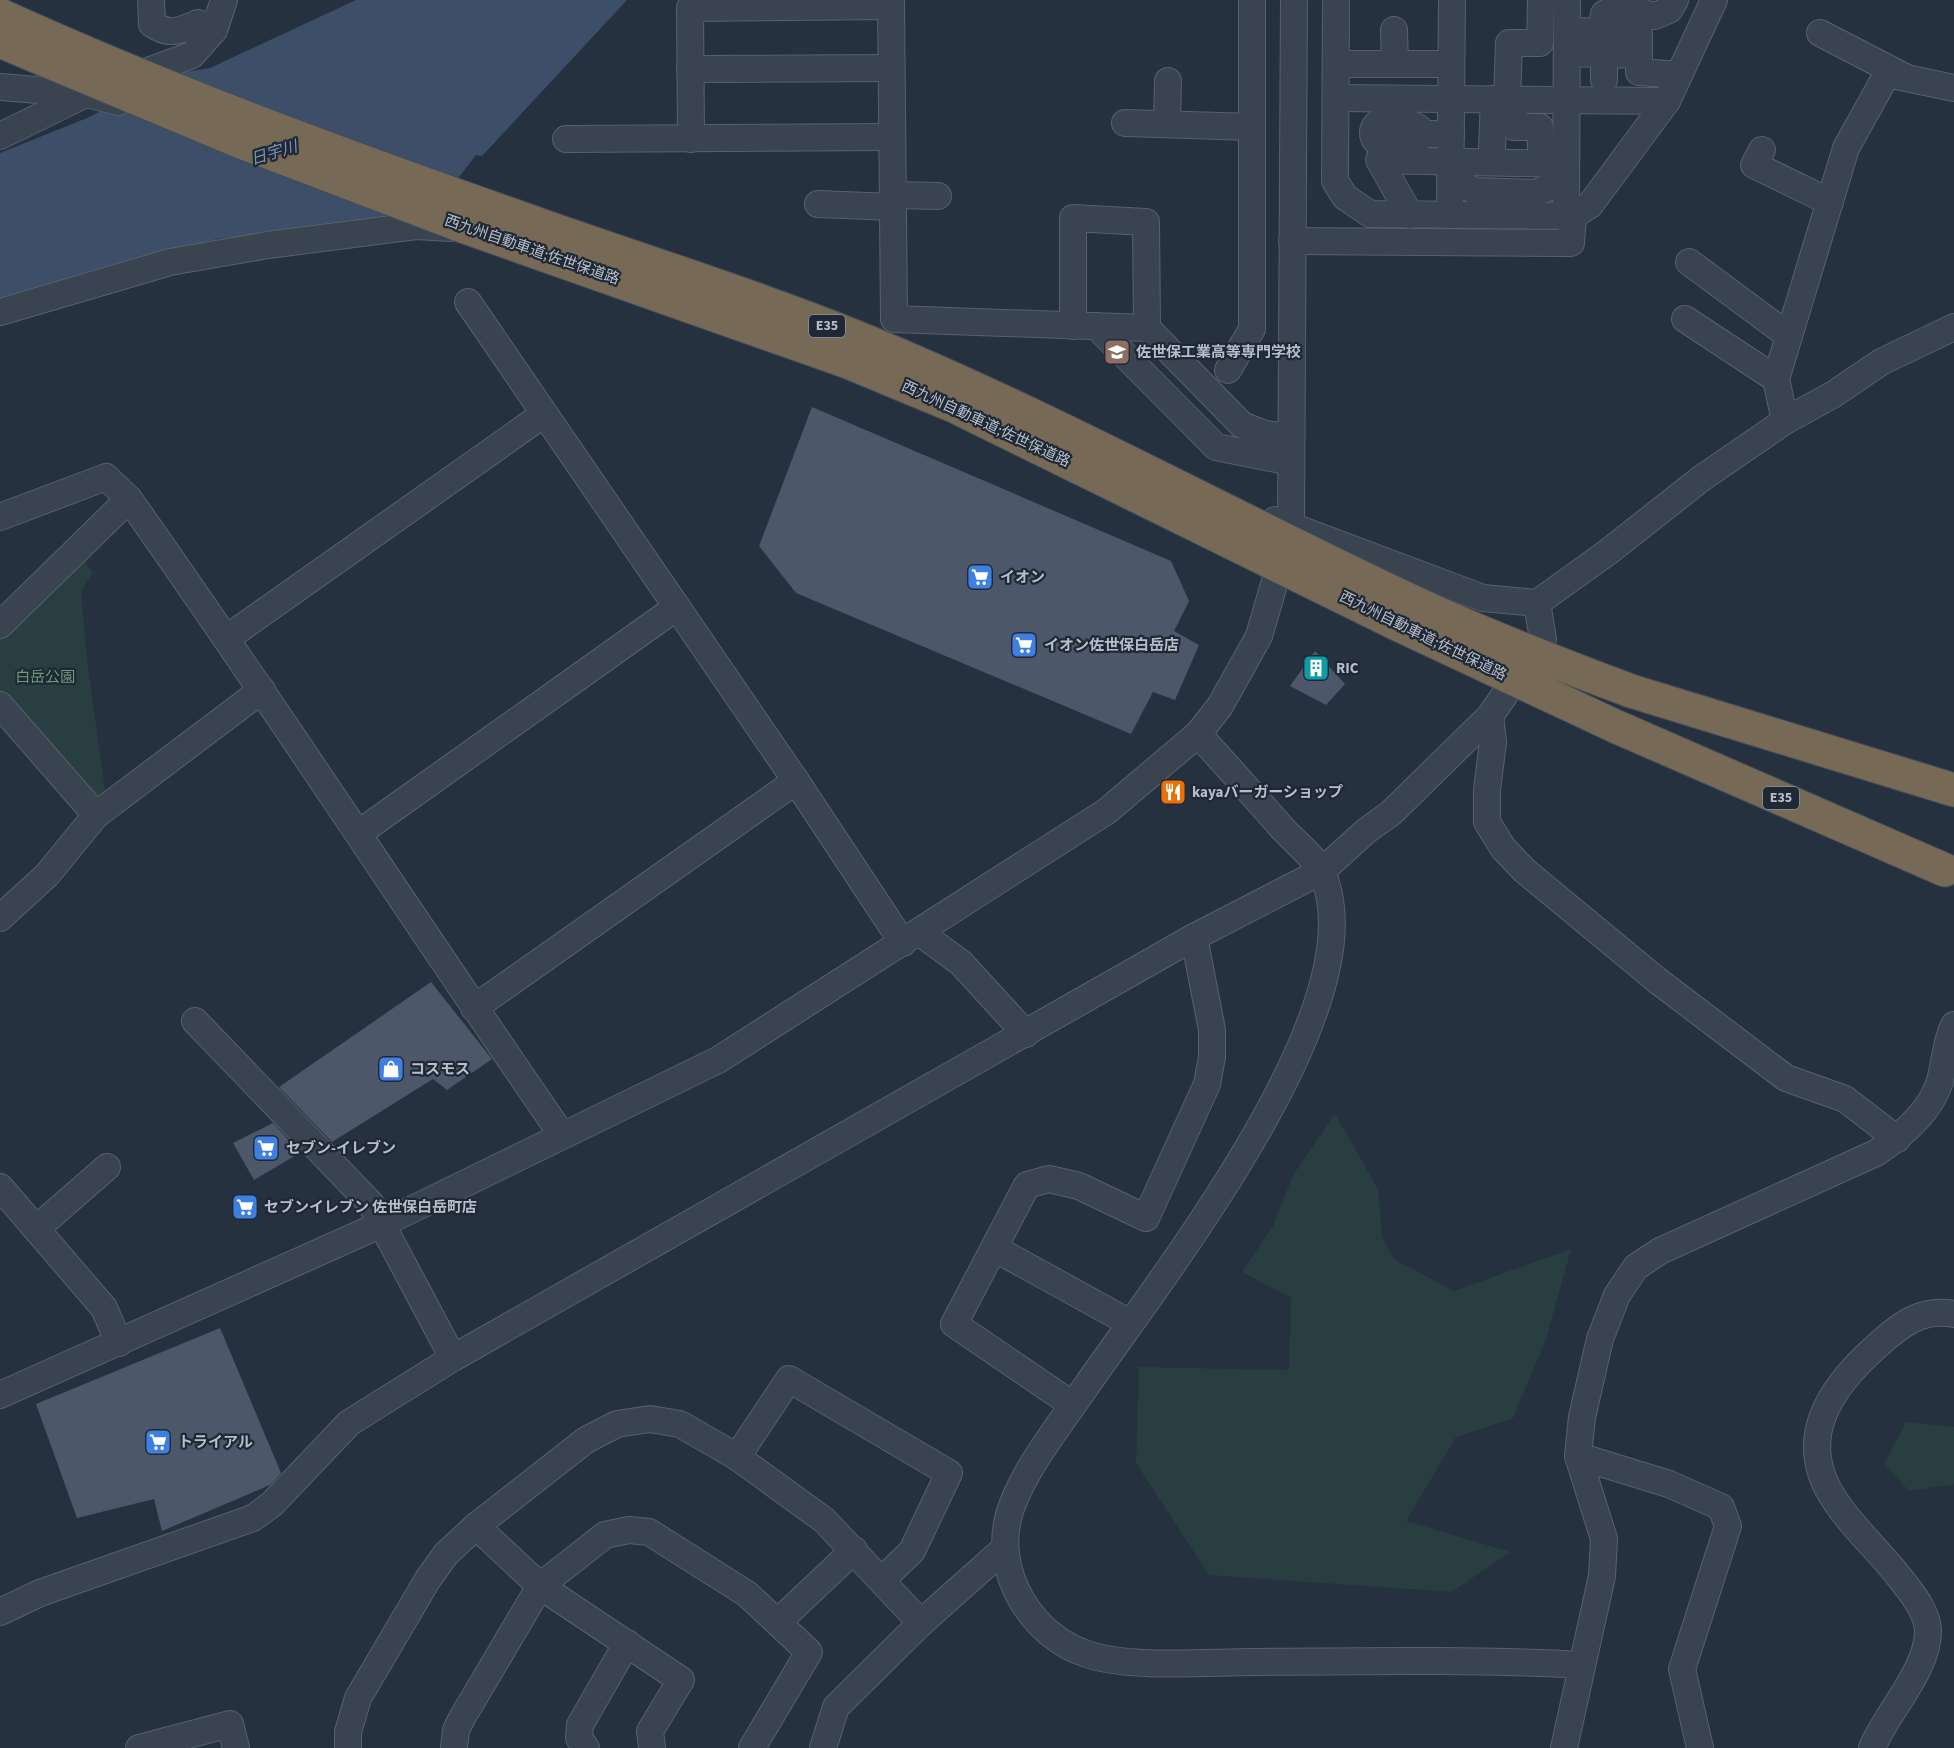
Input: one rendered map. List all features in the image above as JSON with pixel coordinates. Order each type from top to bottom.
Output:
[{"type":"highway","name":"西九州自動車道;佐世保道路","points":[[0,15],[155,83],[257,123],[754,299],[893,352],[1041,418],[1413,602],[1545,658],[1631,691],[1954,790]]},
{"type":"highway","name":"西九州自動車道;佐世保道路","points":[[0,41],[241,142],[465,226],[848,362],[954,406],[1399,625],[1617,727],[1945,870]]},
{"type":"street","points":[[151,0],[152,24],[163,31],[174,33],[198,23],[214,30]]},
{"type":"street","points":[[0,136],[86,94],[192,55],[214,30],[224,0]]},
{"type":"street","points":[[1228,370],[1252,328],[1252,0]]},
{"type":"street","points":[[0,1395],[382,1224],[718,1060],[1107,811],[1198,734],[1220,706],[1259,636],[1291,526],[1294,0]]},
{"type":"street","points":[[1336,0],[1335,181],[1345,197],[1370,214],[1450,215],[1536,193],[1566,163]]},
{"type":"street","points":[[1450,215],[1452,0]]},
{"type":"street","points":[[1492,148],[1505,100],[1509,43],[1540,43],[1541,0]]},
{"type":"street","points":[[1292,241],[1570,243],[1566,163],[1567,0]]},
{"type":"street","points":[[1604,80],[1604,14],[1617,4],[1626,4],[1655,16],[1670,10],[1675,0]]},
{"type":"street","points":[[1336,98],[1402,124],[1451,156],[1475,191],[1496,204],[1570,216],[1590,205],[1667,101],[1714,0]]},
{"type":"street","points":[[691,139],[690,8],[768,4],[891,3],[894,319],[1147,328],[1242,425],[1265,434],[1291,450]]},
{"type":"street","points":[[1395,30],[1395,64]]},
{"type":"street","points":[[1567,42],[1603,43],[1640,32],[1639,72],[1679,75]]},
{"type":"street","points":[[1820,33],[1908,78]]},
{"type":"street","points":[[1336,64],[1451,64]]},
{"type":"street","points":[[690,69],[891,68]]},
{"type":"street","points":[[1785,421],[1776,379],[1846,148],[1887,74],[1954,88]]},
{"type":"street","points":[[1167,124],[1168,81]]},
{"type":"street","points":[[0,87],[86,94],[215,124],[529,234],[993,407],[1291,526],[1483,598],[1537,603],[1608,552],[1702,478],[1785,421],[1834,394],[1881,362],[1954,327]]},
{"type":"street","points":[[1335,133],[1402,124],[1451,99],[1667,101]]},
{"type":"street","points":[[1505,100],[1514,127],[1540,127],[1541,147]]},
{"type":"street","points":[[1125,123],[1252,127]]},
{"type":"street","points":[[566,140],[892,137]]},
{"type":"street","points":[[1451,156],[1492,148],[1541,147],[1566,163]]},
{"type":"street","points":[[1762,150],[1754,165],[1830,202]]},
{"type":"street","points":[[1410,214],[1379,160],[1451,156],[1566,163]]},
{"type":"street","points":[[818,204],[893,201],[938,196]]},
{"type":"street","points":[[1147,328],[1146,222],[1073,218],[1085,326],[1216,447],[1291,450]]},
{"type":"street","points":[[0,312],[170,262],[268,245],[416,226],[529,234]]},
{"type":"street","points":[[1689,262],[1789,336]]},
{"type":"street","points":[[468,302],[796,781],[911,937],[961,963],[1026,1034]]},
{"type":"street","points":[[1685,319],[1776,379]]},
{"type":"street","points":[[227,638],[544,414]]},
{"type":"street","points":[[0,517],[106,477],[129,499],[227,638],[474,1008],[562,1135]]},
{"type":"street","points":[[0,625],[129,499]]},
{"type":"street","points":[[0,1612],[40,1593],[253,1518],[272,1504],[349,1423],[453,1358],[1194,937],[1322,871],[1366,831],[1390,813],[1490,716],[1543,639],[1537,603]]},
{"type":"street","points":[[359,833],[677,607]]},
{"type":"street","points":[[0,918],[47,875],[96,815],[262,690]]},
{"type":"street","points":[[0,705],[96,815]]},
{"type":"street","points":[[1490,716],[1493,742],[1487,790],[1487,822],[1510,856],[1658,981],[1786,1078],[1845,1099],[1897,1139]]},
{"type":"street","points":[[1198,734],[1322,871],[1330,901],[1332,941],[1318,1004],[1284,1080],[1226,1187],[1073,1405],[1025,1479],[1009,1514],[1004,1549],[1016,1592],[1030,1615],[1059,1640],[1087,1655],[1144,1663],[1480,1660],[1582,1665]]},
{"type":"street","points":[[474,1008],[796,781]]},
{"type":"street","points":[[1073,1405],[954,1324],[1028,1185],[1049,1179],[1079,1186],[1146,1218],[1207,1084],[1212,1057],[1212,1030],[1194,937]]},
{"type":"street","points":[[195,1021],[371,1204],[453,1358]]},
{"type":"street","points":[[1564,1748],[1602,1576],[1604,1539],[1578,1456],[1582,1417],[1600,1339],[1617,1295],[1636,1267],[1659,1251],[1876,1153],[1897,1139],[1921,1113],[1938,1087],[1954,1025]]},
{"type":"street","points":[[36,1229],[107,1167]]},
{"type":"street","points":[[0,1187],[105,1308],[119,1343]]},
{"type":"street","points":[[994,1248],[1130,1323]]},
{"type":"street","points":[[1872,1748],[1881,1727],[1905,1692],[1923,1656],[1928,1630],[1923,1613],[1909,1589],[1835,1501],[1818,1467],[1815,1448],[1819,1425],[1834,1391],[1848,1372],[1905,1322],[1924,1313],[1954,1314]]},
{"type":"street","points":[[737,1457],[789,1379],[949,1473],[912,1551],[882,1580]]},
{"type":"street","points":[[348,1748],[348,1732],[358,1698],[428,1579],[446,1554],[476,1526],[586,1440],[617,1424],[650,1419],[680,1424],[737,1457],[815,1514],[854,1550],[921,1623]]},
{"type":"street","points":[[1578,1456],[1669,1484],[1721,1507],[1728,1526],[1682,1669],[1700,1748]]},
{"type":"street","points":[[476,1526],[540,1586],[681,1680],[650,1731],[652,1748]]},
{"type":"street","points":[[454,1748],[456,1730],[462,1718],[540,1586],[605,1535],[629,1530],[649,1532],[747,1594],[808,1652],[752,1748]]},
{"type":"street","points":[[824,1748],[836,1707],[921,1623],[1004,1549]]},
{"type":"street","points":[[778,1622],[854,1550]]},
{"type":"street","points":[[586,1748],[579,1738],[580,1725],[627,1643]]},
{"type":"street","points":[[139,1748],[230,1724],[236,1748]]},
{"type":"green space","name":"白岳公園","points":[[83,559],[93,573],[81,591],[87,660],[106,798],[96,803],[0,693],[0,639]]},
{"type":"green space","points":[[1335,1114],[1378,1189],[1382,1237],[1394,1259],[1454,1291],[1571,1249],[1546,1339],[1513,1418],[1456,1437],[1406,1521],[1510,1552],[1452,1592],[1209,1575],[1136,1463],[1139,1367],[1289,1370],[1291,1298],[1242,1272],[1273,1226],[1293,1175]]},
{"type":"green space","points":[[1906,1422],[1954,1427],[1954,1484],[1909,1491],[1884,1464]]},
{"type":"water","name":"日宇川","points":[[356,0],[627,0],[482,156],[476,155],[435,208],[405,216],[217,239],[94,272],[0,305],[0,153],[87,118],[174,74],[210,68]]},
{"type":"building","name":"イオン","points":[[812,407],[1171,561],[1189,601],[1174,631],[1199,645],[1175,700],[1153,692],[1131,734],[796,593],[759,546]]},
{"type":"building","name":"RIC","points":[[1315,651],[1345,684],[1326,705],[1290,686]]},
{"type":"building","name":"コスモス","points":[[431,982],[492,1059],[447,1090],[433,1079],[332,1142],[279,1087]]},
{"type":"building","name":"セブン-イレブン","points":[[273,1123],[294,1146],[298,1154],[254,1180],[233,1143]]},
{"type":"building","name":"トライアル","points":[[220,1328],[281,1473],[270,1485],[162,1531],[154,1499],[77,1518],[36,1404]]},
{"type":"place","name":"佐世保工業高等専門学校","points":[[1117,352]]},
{"type":"place","name":"イオン","points":[[980,577]]},
{"type":"place","name":"イオン佐世保白岳店","points":[[1024,645]]},
{"type":"place","name":"RIC","points":[[1316,668]]},
{"type":"place","name":"kayaバーガーショップ","points":[[1173,792]]},
{"type":"place","name":"コスモス","points":[[391,1069]]},
{"type":"place","name":"セブン-イレブン","points":[[266,1148]]},
{"type":"place","name":"セブンイレブン 佐世保白岳町店","points":[[245,1207]]},
{"type":"place","name":"トライアル","points":[[158,1442]]}]
